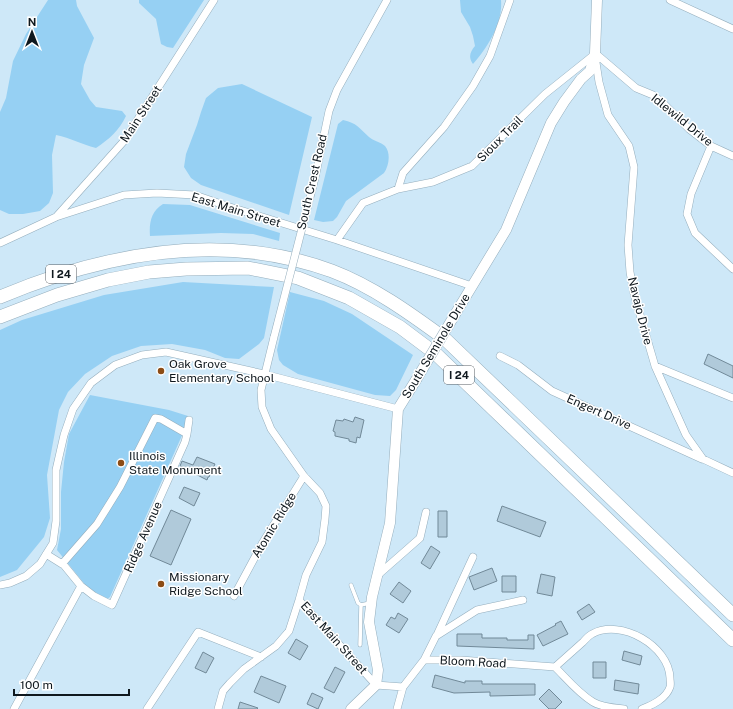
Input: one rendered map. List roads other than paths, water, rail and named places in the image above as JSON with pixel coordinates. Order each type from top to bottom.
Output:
[{"type":"highway","name":"I 24","points":[[0,297],[65,273],[93,265],[124,258],[209,248],[247,251],[299,260],[333,271],[362,285],[413,315],[445,339],[733,615]]},
{"type":"highway","name":"I 24","points":[[0,317],[57,295],[108,280],[149,272],[186,269],[248,268],[298,278],[349,298],[400,327],[441,359],[733,640]]},
{"type":"street","name":"Main Street","points":[[56,217],[124,141],[214,0]]},
{"type":"street","name":"South Crest Road","points":[[264,374],[328,118],[337,90],[386,0]]},
{"type":"street","points":[[398,189],[403,173],[444,128],[473,86],[490,56],[510,0]]},
{"type":"street","name":"South Seminole Drive","points":[[376,685],[378,670],[369,622],[371,603],[390,523],[398,409],[506,230],[551,123],[568,96],[581,79],[590,71],[595,54],[597,0]]},
{"type":"street","points":[[670,0],[733,28]]},
{"type":"street","name":"Sioux Trail","points":[[337,240],[363,203],[398,189],[433,182],[472,166],[545,94],[595,54]]},
{"type":"street","name":"Idlewild Drive","points":[[595,54],[636,88],[653,95],[664,103],[689,129],[711,146],[733,156]]},
{"type":"street","name":"Navajo Drive","points":[[595,54],[599,82],[608,115],[630,146],[634,167],[628,246],[630,272],[634,294],[655,366],[686,435],[703,460]]},
{"type":"street","points":[[711,146],[691,194],[687,214],[695,233],[733,269]]},
{"type":"street","name":"East Main Street","points":[[0,243],[56,217],[124,195],[157,193],[195,195],[337,240],[472,286]]},
{"type":"street","points":[[0,585],[10,583],[26,576],[40,564],[53,543],[56,521],[56,470],[64,435],[73,409],[91,383],[115,365],[142,355],[166,352],[264,374],[398,409]]},
{"type":"street","name":"Engert Drive","points":[[500,356],[518,365],[552,391],[703,460]]},
{"type":"street","points":[[655,366],[733,398]]},
{"type":"street","name":"East Main Street","points":[[264,374],[261,390],[262,407],[271,429],[304,476],[320,493],[326,506],[326,519],[322,542],[306,575],[299,600],[376,685]]},
{"type":"street","points":[[62,564],[97,524],[120,487],[155,418],[161,419],[187,434]]},
{"type":"street","name":"Ridge Avenue","points":[[46,554],[62,564],[81,586],[94,596],[112,605],[185,442],[189,420]]},
{"type":"street","points":[[703,460],[733,473]]},
{"type":"street","name":"Atomic Ridge","points":[[234,596],[263,542],[304,476]]},
{"type":"street","points":[[379,574],[420,538],[426,512]]},
{"type":"street","points":[[424,660],[473,557]]},
{"type":"street","points":[[14,709],[81,586]]},
{"type":"street","points":[[218,709],[223,691],[230,682],[244,669],[276,646],[289,631],[299,600]]},
{"type":"street","points":[[436,636],[477,610],[523,600]]},
{"type":"street","points":[[624,709],[594,702],[574,687],[556,667],[592,634],[610,629],[619,629],[641,638],[655,648],[665,658],[670,671],[670,687],[662,699],[642,709]]},
{"type":"street","points":[[147,709],[198,632],[261,657]]},
{"type":"street","name":"Bloom Road","points":[[403,687],[424,660],[461,660],[556,667]]},
{"type":"street","points":[[351,709],[376,685],[403,687],[397,709]]},
{"type":"lane","points":[[351,585],[358,603],[361,605],[360,645]]},
{"type":"lane","points":[[361,605],[371,603]]},
{"type":"place","name":"Oak Grove Elementary School","points":[[161,371]]},
{"type":"place","name":"Illinois State Monument","points":[[121,463]]},
{"type":"place","name":"Missionary Ridge School","points":[[161,584]]}]
